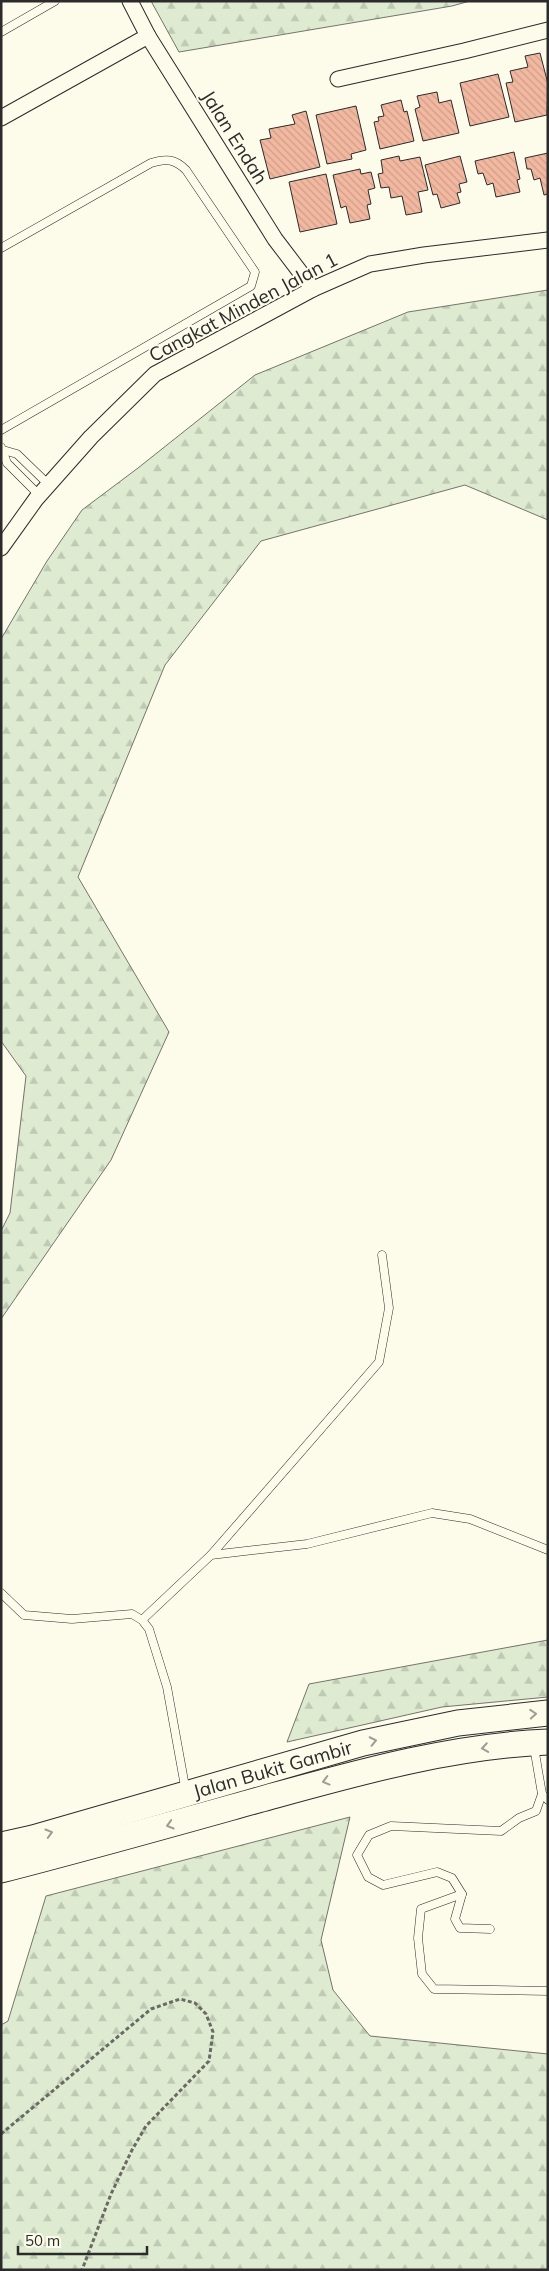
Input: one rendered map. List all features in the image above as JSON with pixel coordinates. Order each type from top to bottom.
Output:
[{"type":"main road","name":"Jalan Bukit Gambir","points":[[1,1845],[33,1838],[363,1743],[458,1723],[548,1714]]},
{"type":"main road","name":"Jalan Bukit Gambir","points":[[1,1870],[353,1774],[435,1756],[541,1742]]},
{"type":"street","name":"Jalan Endah","points":[[130,1],[148,36],[275,238],[313,289]]},
{"type":"street","points":[[338,79],[548,30]]},
{"type":"street","points":[[1,118],[148,36]]},
{"type":"street","name":"Cangkat Minden Jalan 1","points":[[1,548],[44,489],[90,437],[155,374],[313,289],[370,264],[424,255],[548,240]]},
{"type":"lane","points":[[1,32],[55,1]]},
{"type":"lane","points":[[1,248],[151,163],[162,159],[172,160],[186,170],[255,272],[251,286],[1,430]]},
{"type":"lane","points":[[2,448],[7,463],[44,489]]},
{"type":"lane","points":[[2,448],[17,454],[44,489]]},
{"type":"lane","points":[[142,1620],[211,1555],[379,1362],[390,1308],[382,1255]]},
{"type":"lane","points":[[211,1555],[307,1544],[432,1513],[470,1519],[548,1550]]},
{"type":"lane","points":[[1,1593],[24,1615],[72,1619],[132,1614],[142,1620],[149,1629],[167,1687],[186,1794]]},
{"type":"lane","points":[[490,1929],[460,1928],[455,1919],[462,1894],[452,1878],[437,1872],[383,1886],[368,1877],[358,1855],[369,1835],[391,1826],[501,1831],[519,1818],[536,1811],[545,1797],[541,1742]]},
{"type":"lane","points":[[462,1894],[421,1909],[418,1938],[422,1974],[434,1989],[548,1991]]},
{"type":"path","points":[[1,2134],[151,2010],[180,1999],[195,2003],[206,2014],[213,2032],[209,2061],[146,2126],[141,2134],[111,2194],[82,2270]]},
{"type":"green space","points":[[151,1],[470,1],[452,6],[179,52]]},
{"type":"green space","points":[[548,290],[548,520],[465,485],[261,541],[165,665],[78,877],[169,1032],[111,1160],[1,1319],[1,1231],[10,1213],[26,1076],[1,1041],[1,639],[47,561],[82,510],[255,375],[408,312]]},
{"type":"green space","points":[[548,1640],[548,1697],[442,1707],[287,1742],[309,1684]]},
{"type":"green space","points":[[350,1817],[321,1940],[333,1990],[370,2036],[548,2054],[548,2270],[1,2270],[1,2025],[8,2021],[46,1896]]},
{"type":"building","points":[[540,53],[548,84],[547,115],[515,122],[506,83],[513,82],[510,71],[528,67],[525,56]]},
{"type":"building","points":[[498,74],[509,117],[470,126],[460,83]]},
{"type":"building","points":[[437,92],[439,103],[451,100],[459,133],[423,141],[415,109],[420,107],[417,96]]},
{"type":"building","points":[[401,100],[404,112],[407,111],[414,141],[380,149],[374,122],[379,121],[378,117],[384,116],[381,105]]},
{"type":"building","points":[[356,106],[366,150],[351,154],[352,159],[327,164],[316,115]]},
{"type":"building","points":[[306,111],[320,167],[270,179],[260,140],[271,138],[269,129],[295,124],[292,115]]},
{"type":"building","points":[[514,152],[520,179],[517,180],[520,192],[496,197],[493,183],[487,185],[483,173],[478,174],[475,161]]},
{"type":"building","points":[[548,153],[548,194],[544,195],[540,178],[534,180],[531,169],[527,169],[525,158]]},
{"type":"building","points":[[399,156],[400,161],[420,157],[428,190],[418,192],[422,212],[406,215],[402,196],[391,198],[389,187],[381,188],[378,174],[383,173],[381,160]]},
{"type":"building","points":[[460,156],[467,182],[459,184],[461,192],[457,193],[460,203],[441,208],[437,194],[433,195],[425,165]]},
{"type":"building","points":[[360,169],[361,174],[371,172],[375,188],[368,190],[371,204],[367,205],[370,219],[350,223],[346,206],[341,208],[333,175]]},
{"type":"building","points":[[326,174],[337,224],[300,232],[289,182]]}]
